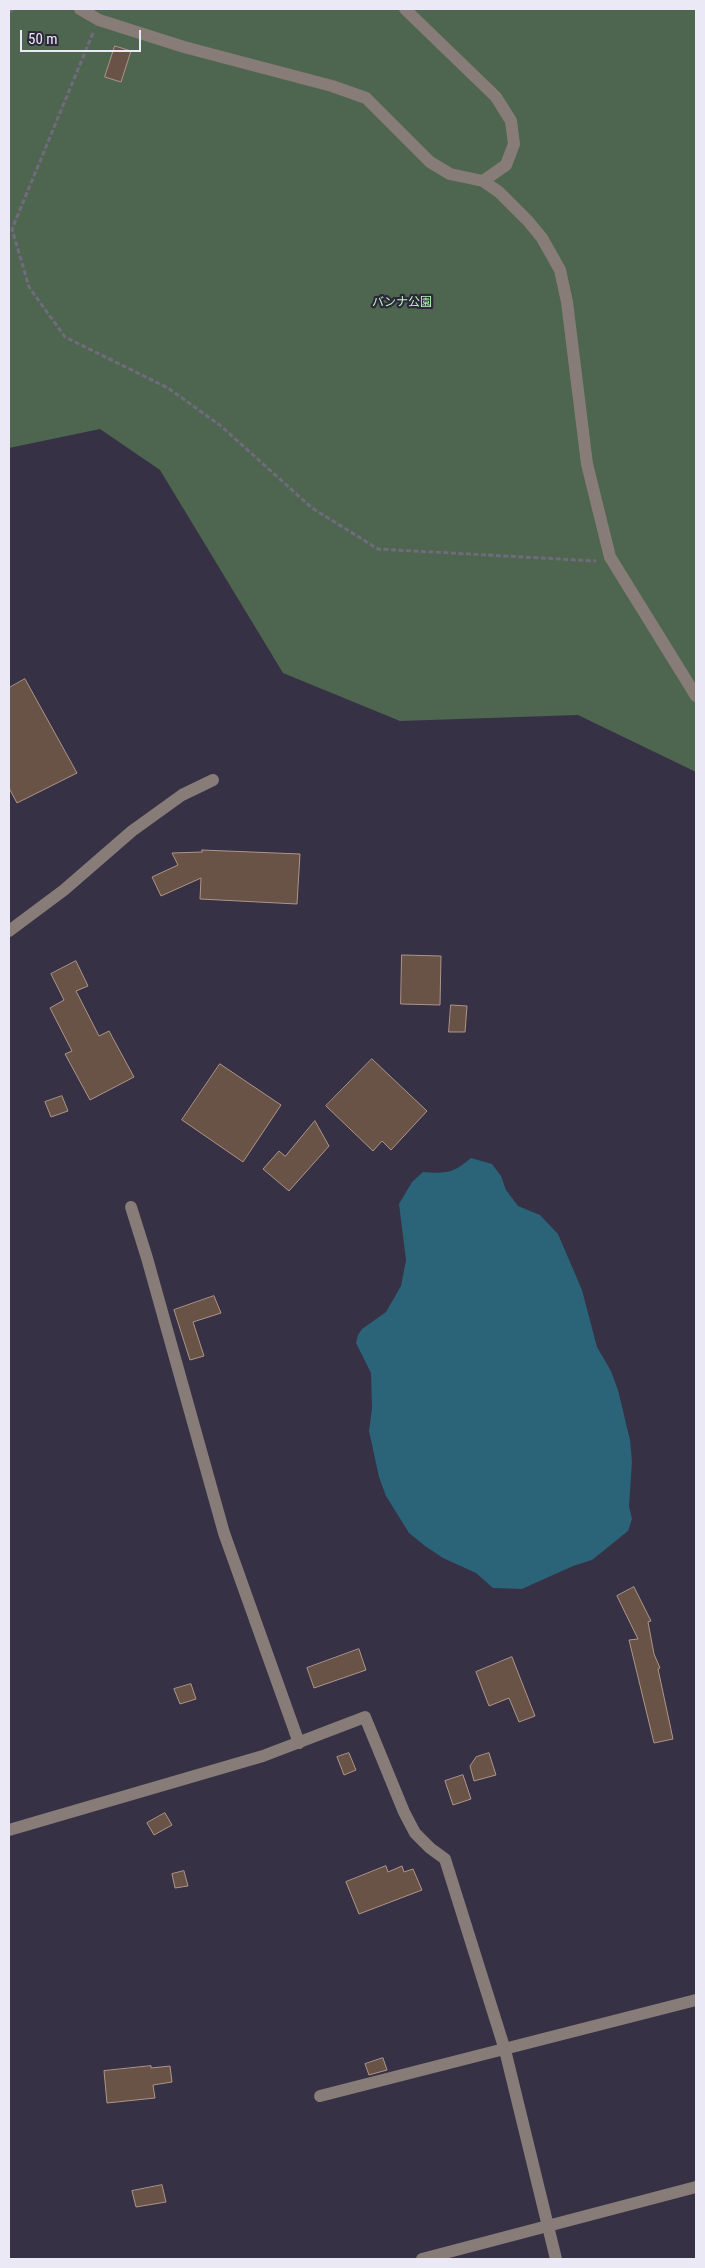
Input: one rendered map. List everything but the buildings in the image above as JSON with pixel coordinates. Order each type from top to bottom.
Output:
[{"type":"street","points":[[80,9],[99,20],[184,47],[332,86],[366,98],[430,162],[450,174],[484,180],[499,192],[542,238],[560,270],[567,302],[587,464],[610,557],[696,696]]},
{"type":"street","points":[[405,9],[496,97],[511,121],[514,144],[506,165],[484,180]]},
{"type":"street","points":[[9,931],[64,890],[132,831],[182,795],[213,780]]},
{"type":"street","points":[[131,1206],[150,1267],[224,1533],[299,1743]]},
{"type":"street","points":[[9,1830],[263,1756],[365,1717],[404,1812],[415,1833],[430,1848],[445,1859],[505,2050],[556,2259]]},
{"type":"street","points":[[320,2096],[696,2000]]},
{"type":"street","points":[[422,2259],[696,2187]]},
{"type":"path","points":[[9,12],[13,9]]},
{"type":"path","points":[[99,20],[12,229],[29,287],[66,338],[168,388],[221,426],[312,508],[378,549],[613,562]]},
{"type":"green space","name":"バンナ公園","points":[[9,9],[696,9],[696,772],[578,715],[400,721],[283,673],[160,470],[100,429],[9,448]]},
{"type":"water","points":[[471,1158],[492,1164],[501,1176],[506,1190],[518,1206],[540,1215],[558,1234],[582,1290],[597,1347],[611,1371],[618,1390],[630,1440],[632,1462],[629,1506],[632,1519],[628,1531],[592,1560],[573,1566],[522,1589],[493,1588],[476,1573],[443,1558],[409,1533],[386,1496],[379,1477],[369,1431],[372,1408],[371,1373],[356,1343],[362,1329],[386,1312],[401,1286],[406,1260],[399,1204],[412,1182],[423,1172],[438,1173],[454,1170]]}]
